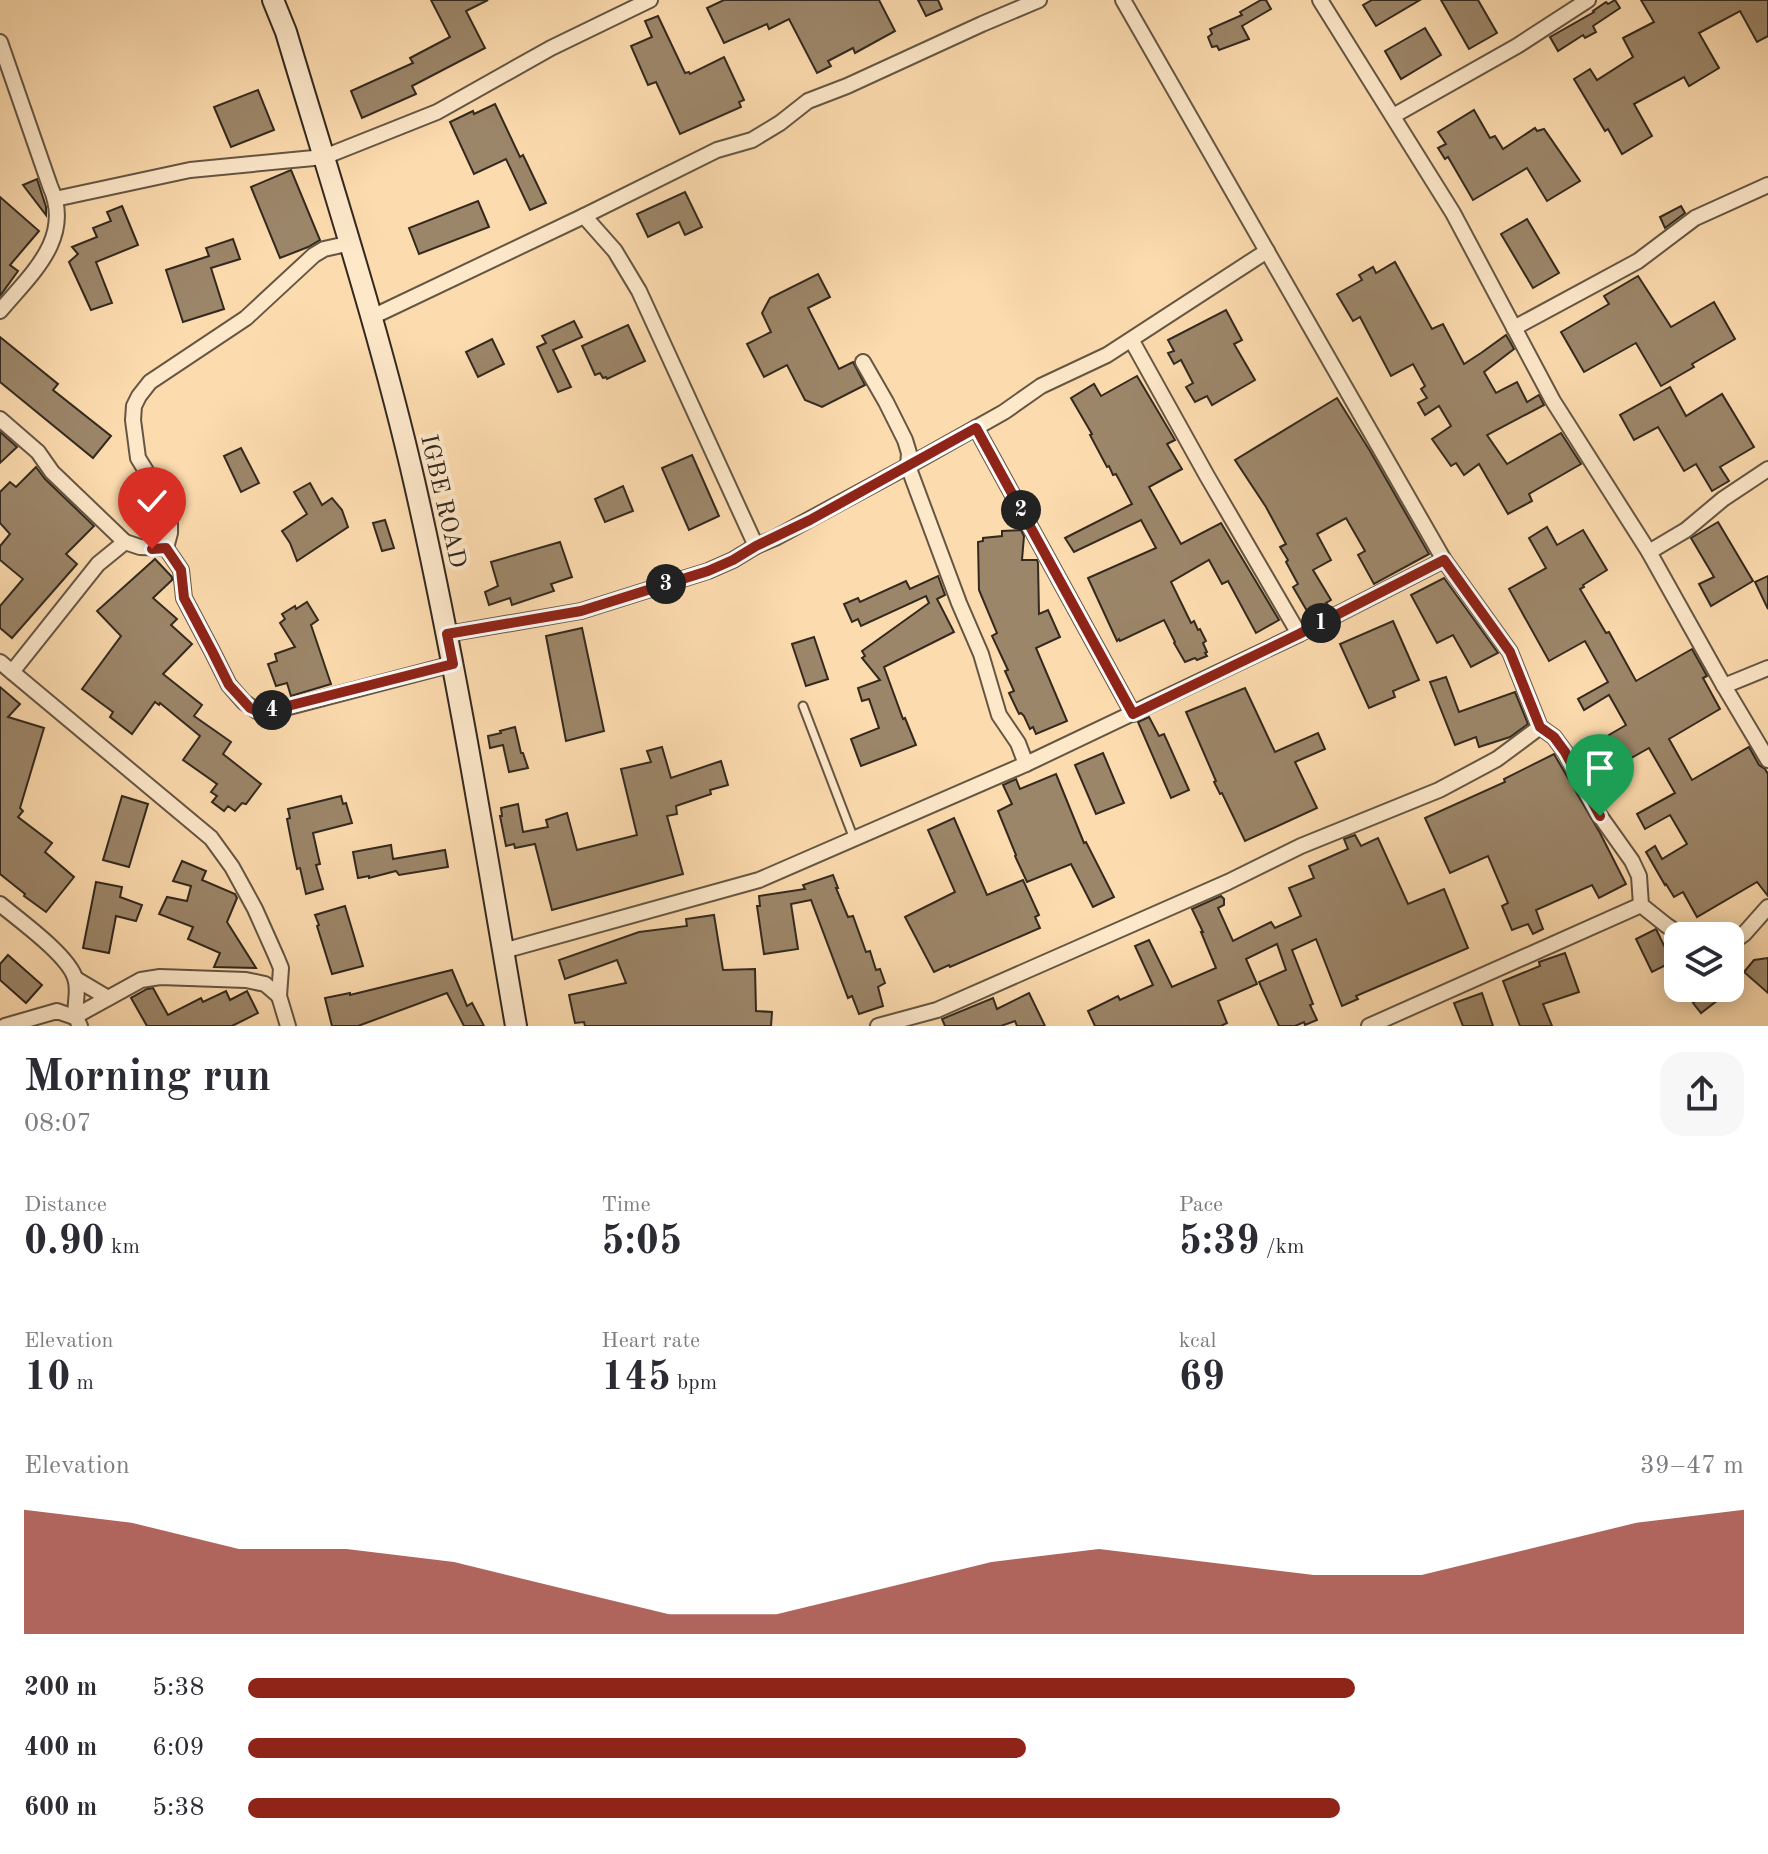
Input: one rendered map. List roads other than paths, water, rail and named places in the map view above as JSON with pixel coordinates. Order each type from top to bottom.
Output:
[{"type":"street","name":"IGBE ROAD","points":[[273,0],[286,32],[351,243],[415,483],[453,664],[516,1026]]},
{"type":"street","points":[[55,199],[190,170],[324,157],[437,112],[551,48],[650,0]]},
{"type":"street","points":[[372,317],[717,150],[752,140],[808,101],[1039,0]]},
{"type":"street","points":[[1123,0],[1444,560],[1510,652],[1540,727],[1554,737],[1565,752],[1600,816],[1632,861],[1639,876],[1641,905],[1664,923]]},
{"type":"street","points":[[1320,0],[1453,213],[1553,401],[1649,552],[1768,760]]},
{"type":"street","points":[[1393,116],[1517,46],[1588,0]]},
{"type":"street","points":[[0,42],[55,199],[57,232],[44,257],[0,311]]},
{"type":"street","points":[[1514,328],[1638,261],[1695,218],[1768,185]]},
{"type":"street","points":[[584,216],[615,251],[639,291],[756,546]]},
{"type":"street","points":[[351,243],[324,249],[314,255],[246,318],[150,382],[134,406],[138,458],[170,510],[170,533],[166,548],[181,570],[184,598],[229,685],[257,711],[289,707],[453,664]]},
{"type":"street","points":[[447,634],[581,611],[708,571],[733,560],[976,428],[1041,386],[1132,341],[1267,251]]},
{"type":"street","points":[[1132,341],[1299,634]]},
{"type":"street","points":[[863,362],[905,440],[909,453],[908,466],[981,654],[999,715],[1018,743],[1026,764]]},
{"type":"street","points":[[0,419],[38,452],[52,472],[125,542],[140,547],[166,548]]},
{"type":"street","points":[[976,428],[1133,714]]},
{"type":"street","points":[[1649,552],[1686,530],[1723,499],[1768,469]]},
{"type":"street","points":[[125,542],[98,564],[6,667],[211,838],[232,867],[255,909],[281,968],[279,996],[288,1026]]},
{"type":"street","points":[[503,951],[759,880],[1026,764],[1299,634],[1444,560]]},
{"type":"street","points":[[1724,686],[1768,668]]},
{"type":"street","points":[[878,1026],[937,1010],[1228,882],[1301,846],[1439,790],[1497,759],[1540,727]]},
{"type":"street","points":[[0,904],[71,968],[76,979],[77,1021]]},
{"type":"street","points":[[1369,1026],[1641,905]]},
{"type":"street","points":[[1744,934],[1768,907]]},
{"type":"street","points":[[77,1021],[108,998],[141,980],[160,977],[246,980],[265,984],[279,996]]},
{"type":"street","points":[[76,979],[108,998]]},
{"type":"street","points":[[5,1026],[57,1011],[77,1021]]},
{"type":"lane","points":[[803,706],[854,839]]}]
